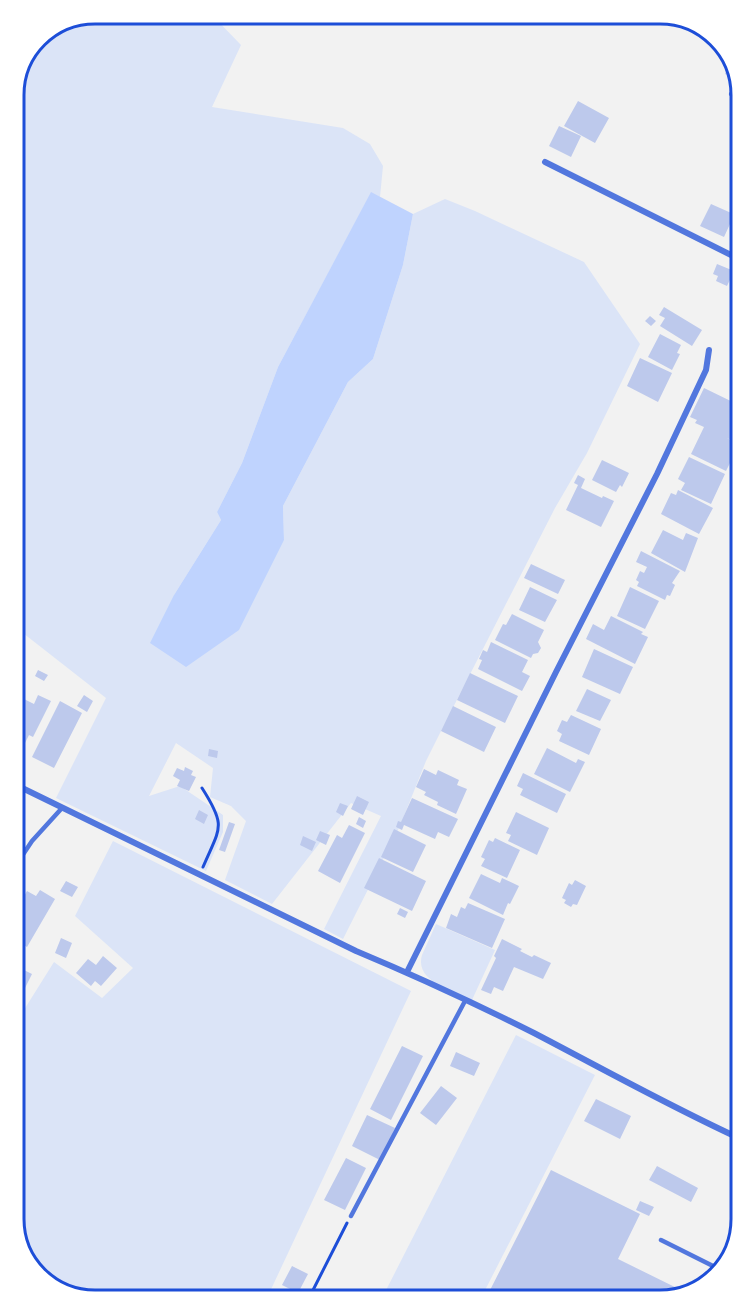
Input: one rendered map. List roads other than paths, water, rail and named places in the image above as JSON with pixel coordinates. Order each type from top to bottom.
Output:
[{"type":"street","points":[[545,162],[731,255]]},
{"type":"street","points":[[407,972],[550,682],[657,474],[706,369],[709,350]]},
{"type":"street","points":[[24,789],[356,951],[407,972],[532,1033],[684,1113],[731,1134]]},
{"type":"lane","points":[[24,853],[62,808]]},
{"type":"lane","points":[[351,1216],[465,1001]]},
{"type":"lane","points":[[661,1240],[713,1266]]},
{"type":"water","points":[[371,192],[413,214],[403,265],[373,359],[348,382],[283,506],[284,540],[239,630],[186,667],[150,643],[174,595],[221,520],[217,512],[242,463],[278,367]]}]
